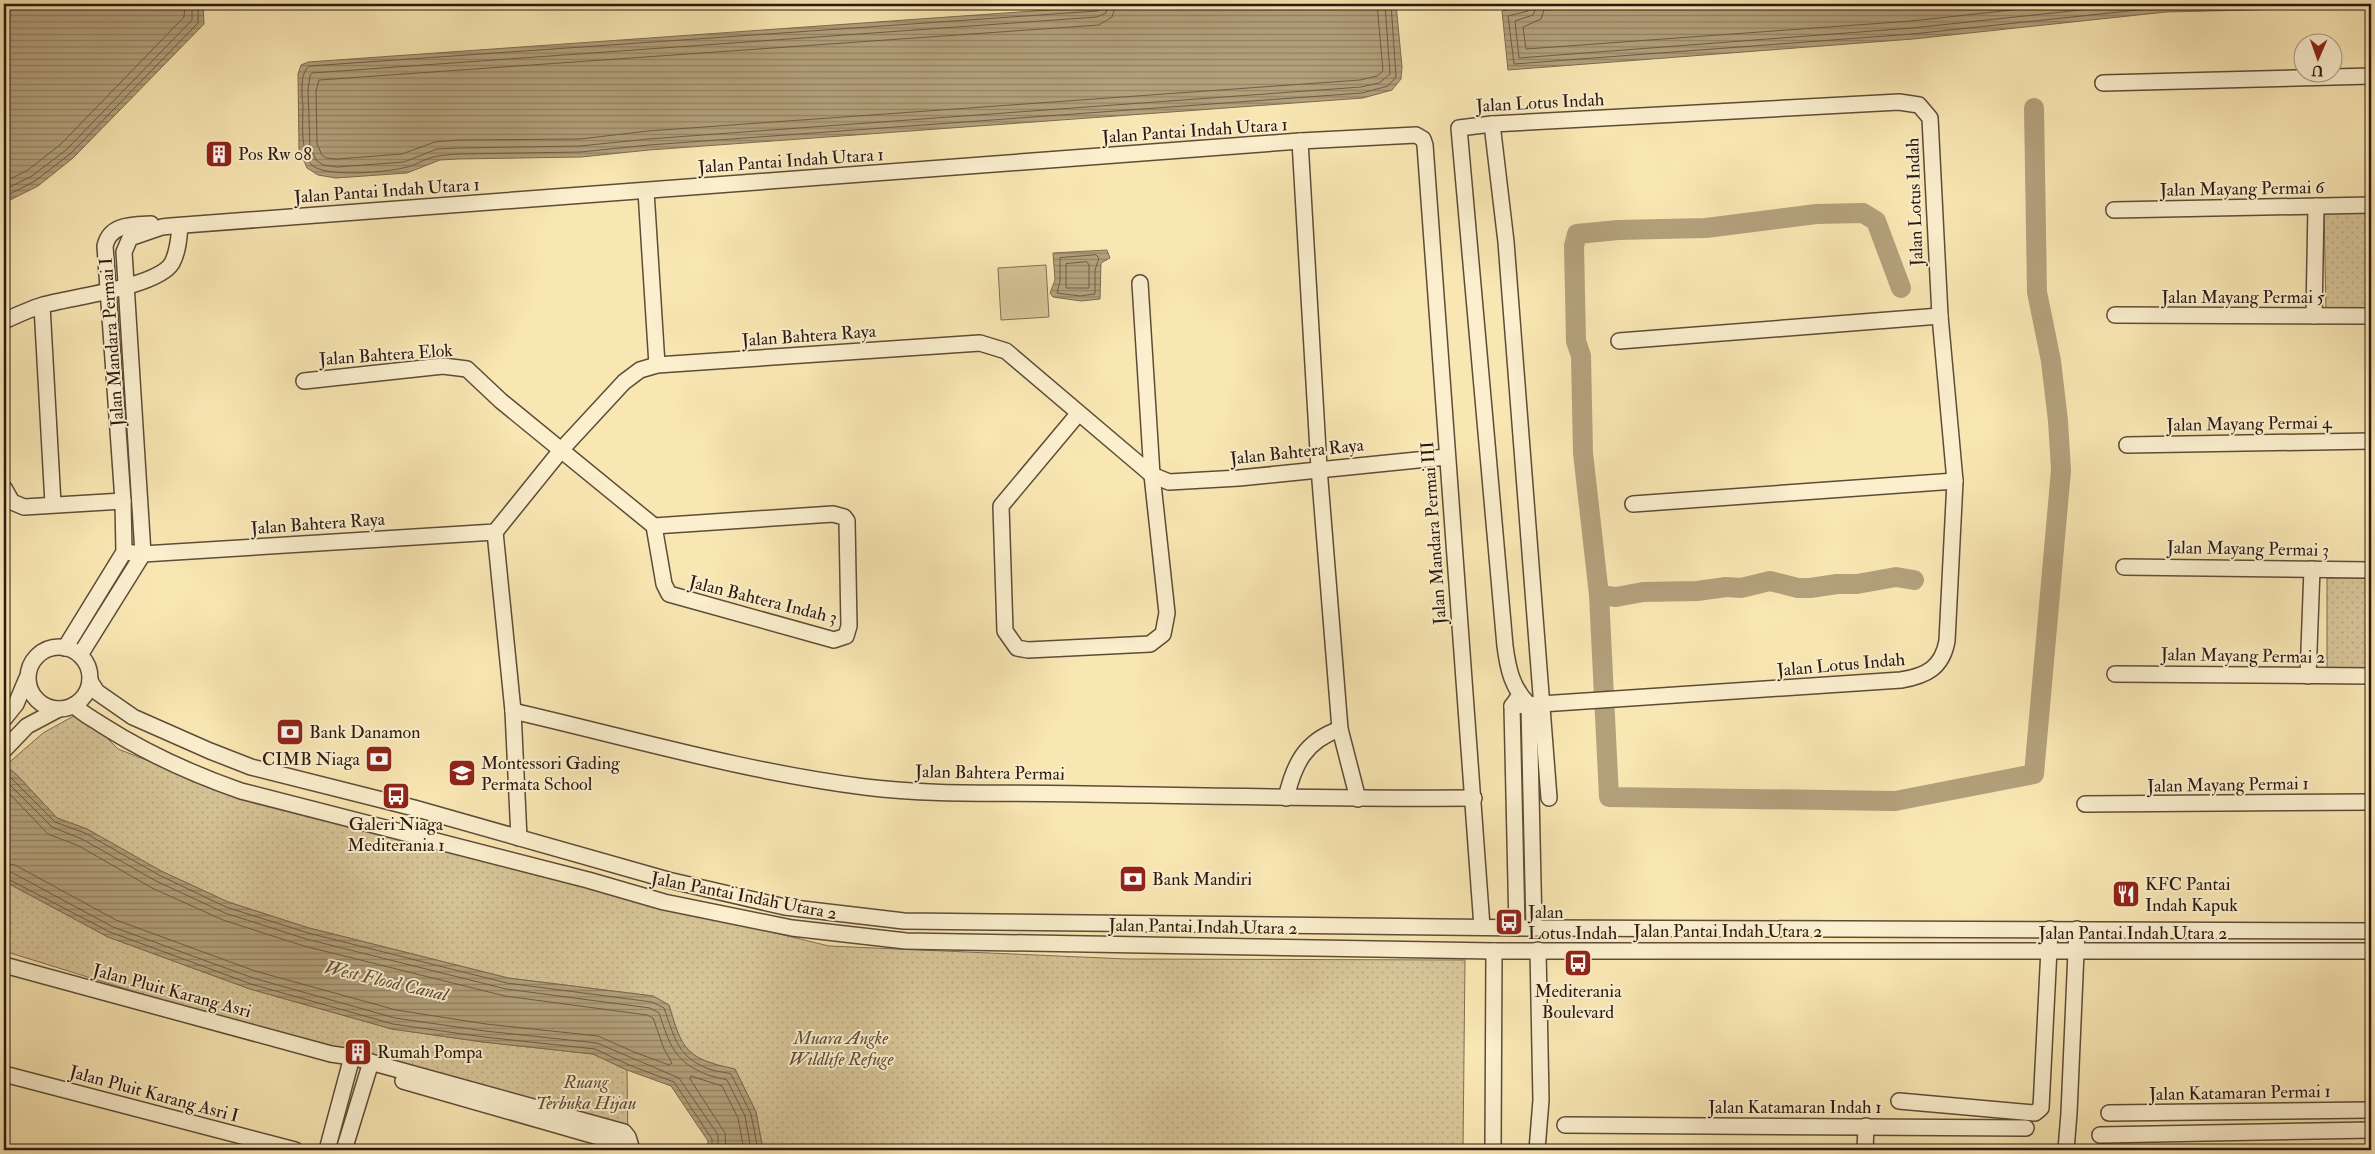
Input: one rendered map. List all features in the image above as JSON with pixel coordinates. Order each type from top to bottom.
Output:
[{"type":"street","points":[[2103,83],[2371,76]]},
{"type":"street","name":"Jalan Lotus Indah","points":[[1525,702],[1632,699],[1901,680],[1921,677],[1935,667],[1945,652],[1956,481],[1940,316],[1930,118],[1919,105],[1899,102],[1492,124],[1459,128],[1505,646],[1510,675],[1525,702],[1534,928]]},
{"type":"street","points":[[1492,124],[1506,242],[1525,702],[1549,798]]},
{"type":"street","name":"Jalan Pantai Indah Utara 1","points":[[162,227],[1300,141],[1408,135],[1422,137]]},
{"type":"street","name":"Jalan Mandara Permai III","points":[[1422,137],[1425,145],[1482,927]]},
{"type":"street","points":[[1300,141],[1319,468],[1340,729],[1358,799]]},
{"type":"street","points":[[646,191],[657,365]]},
{"type":"street","name":"Jalan Mayang Permai 6","points":[[2114,210],[2371,205]]},
{"type":"street","points":[[2314,316],[2316,206]]},
{"type":"street","name":"Jalan Mandara Permai I","points":[[124,552],[123,502],[105,246],[110,233],[124,226],[154,224],[162,227]]},
{"type":"street","points":[[4,320],[42,306],[108,290],[128,288],[163,272],[172,264],[179,242],[180,226]]},
{"type":"street","name":"Jalan Mandara Permai I","points":[[143,554],[128,288],[124,252],[130,238],[162,227]]},
{"type":"street","points":[[1078,414],[1001,506],[1004,631],[1017,648],[1028,650],[1150,644],[1163,634],[1167,613],[1152,475],[1140,283]]},
{"type":"street","points":[[42,306],[53,504]]},
{"type":"street","name":"Jalan Mayang Permai 5","points":[[2115,315],[2371,316]]},
{"type":"street","points":[[1619,341],[1940,316]]},
{"type":"street","name":"Jalan Bahtera Raya","points":[[143,554],[495,532],[562,449],[624,382],[640,370],[657,365],[980,343],[1006,351],[1152,475],[1169,482],[1239,478],[1319,468],[1447,457]]},
{"type":"street","name":"Jalan Bahtera Elok","points":[[304,381],[457,366],[467,369],[501,401],[562,449]]},
{"type":"street","name":"Jalan Mayang Permai 4","points":[[2127,445],[2371,441]]},
{"type":"street","points":[[562,449],[654,526]]},
{"type":"street","points":[[1633,504],[1956,481]]},
{"type":"street","points":[[4,488],[12,502],[24,506],[123,502]]},
{"type":"street","name":"Jalan Bahtera Indah 3","points":[[833,514],[844,516],[847,521],[849,626],[846,636],[834,640],[670,594],[664,584],[654,526],[833,514]]},
{"type":"street","points":[[495,532],[513,711],[519,838]]},
{"type":"street","points":[[65,648],[124,552],[143,554],[80,655]]},
{"type":"street","name":"Jalan Mayang Permai 3","points":[[2124,567],[2371,570]]},
{"type":"street","points":[[2308,676],[2312,569]]},
{"type":"street","points":[[91,608],[104,616]]},
{"type":"street","points":[[4,719],[16,704],[28,678],[30,665],[43,651],[54,647],[65,648],[80,655],[86,663],[92,684],[76,707],[59,709],[49,707],[34,696],[28,678]]},
{"type":"street","name":"Jalan Mayang Permai 2","points":[[2115,674],[2371,676]]},
{"type":"street","name":"Jalan Pantai Indah Utara 2","points":[[92,684],[112,703],[133,716],[210,751],[251,767],[414,808],[668,880],[786,907],[904,921],[1517,928],[2371,931]]},
{"type":"street","name":"Jalan Lotus Indah","points":[[1517,928],[1525,702]]},
{"type":"street","name":"Jalan Pantai Indah Utara 2","points":[[76,707],[154,755],[199,776],[241,791],[588,880],[664,902],[792,928],[906,941],[1494,951],[2371,951]]},
{"type":"street","points":[[4,750],[27,726],[59,709]]},
{"type":"street","name":"Jalan Bahtera Permai","points":[[513,711],[732,764],[820,781],[869,787],[942,793],[1358,799],[1474,798]]},
{"type":"street","points":[[1286,798],[1292,775],[1307,749],[1325,734],[1340,729]]},
{"type":"street","name":"Jalan Mayang Permai 1","points":[[2085,804],[2371,802]]},
{"type":"street","points":[[1517,928],[1535,936],[1576,938],[1587,950]]},
{"type":"street","name":"Jalan Katamaran Indah 1","points":[[1899,1101],[2036,1112],[2041,1108],[2050,929]]},
{"type":"street","points":[[2066,1150],[2077,929]]},
{"type":"street","points":[[1538,950],[1541,1100],[1538,1150]]},
{"type":"street","points":[[1493,1150],[1494,951]]},
{"type":"street","name":"Jalan Pluit Karang Asri","points":[[4,965],[331,1054],[596,1130],[631,1148]]},
{"type":"street","points":[[327,1150],[351,1061]]},
{"type":"street","points":[[344,1150],[369,1066]]},
{"type":"street","name":"Jalan Pluit Karang Asri I","points":[[4,1074],[295,1150]]},
{"type":"street","name":"Jalan Katamaran Permai 1","points":[[2109,1113],[2371,1110]]},
{"type":"street","name":"Jalan Katamaran Indah 1","points":[[1565,1125],[2026,1128]]},
{"type":"street","points":[[1865,1150],[1866,1126]]},
{"type":"street","points":[[2100,1135],[2371,1130]]},
{"type":"green space","points":[[2371,207],[2371,311],[2326,312],[2324,208]]},
{"type":"green space","points":[[1046,265],[1049,317],[1001,320],[998,268]]},
{"type":"green space","points":[[2327,578],[2371,578],[2371,668],[2327,668]]},
{"type":"green space","name":"Muara Angke Wildlife Refuge","points":[[81,712],[118,749],[244,798],[528,873],[829,946],[1127,959],[1465,960],[1463,1150],[763,1150],[756,1112],[735,1069],[706,1061],[688,1050],[678,1033],[669,1005],[653,996],[508,978],[309,928],[228,902],[161,871],[87,829],[57,818],[17,775],[5,766],[43,733]]},
{"type":"green space","name":"Ruang Terbuka Hijau","points":[[4,881],[108,937],[250,989],[392,1029],[483,1042],[593,1054],[627,1070],[628,1145],[4,951]]},
{"type":"water","points":[[4,4],[203,4],[204,24],[73,158],[38,186],[4,203]]},
{"type":"water","points":[[1133,4],[1396,4],[1402,67],[1401,79],[1392,90],[1363,98],[649,150],[581,157],[440,160],[407,173],[336,178],[318,175],[307,168],[299,149],[298,74],[301,65],[308,62]]},
{"type":"water","points":[[1539,4],[2371,4],[2371,7],[2166,12],[1913,39],[1508,70],[1502,11]]},
{"type":"water","points":[[1107,250],[1110,258],[1101,263],[1100,299],[1081,301],[1053,297],[1050,293],[1055,280],[1053,253]]},
{"type":"water","name":"West Flood Canal","points":[[4,764],[17,775],[57,818],[87,829],[161,871],[228,902],[309,928],[508,978],[653,996],[669,1005],[678,1033],[688,1050],[706,1061],[735,1069],[756,1112],[763,1150],[707,1150],[708,1141],[671,1086],[627,1070],[593,1054],[483,1042],[392,1029],[250,989],[108,937],[4,881]]},
{"type":"waterway","points":[[1901,288],[1876,221],[1863,213],[1816,214],[1706,228],[1618,230],[1577,234],[1574,246],[1576,341],[1581,356],[1583,453],[1599,595],[1609,797],[1895,801],[2034,774],[2061,470],[2051,361],[2037,292],[2034,108]]},
{"type":"waterway","points":[[1599,595],[1616,597],[1643,592],[1697,591],[1726,587],[1741,588],[1770,581],[1798,588],[1810,588],[1837,584],[1857,584],[1896,577],[1914,580]]},
{"type":"place","name":"Pos Rw 08","points":[[219,154]]},
{"type":"place","name":"Bank Danamon","points":[[290,732]]},
{"type":"place","name":"CIMB Niaga","points":[[379,759]]},
{"type":"place","name":"Montessori Gading Permata School","points":[[462,773]]},
{"type":"place","name":"Galeri Niaga Mediterania 1","points":[[396,796]]},
{"type":"place","name":"Bank Mandiri","points":[[1133,879]]},
{"type":"place","name":"KFC Pantai Indah Kapuk","points":[[2126,894]]},
{"type":"place","name":"Jalan Lotus Indah","points":[[1509,922]]},
{"type":"place","name":"Mediterania Boulevard","points":[[1578,963]]},
{"type":"place","name":"Rumah Pompa","points":[[358,1052]]}]
